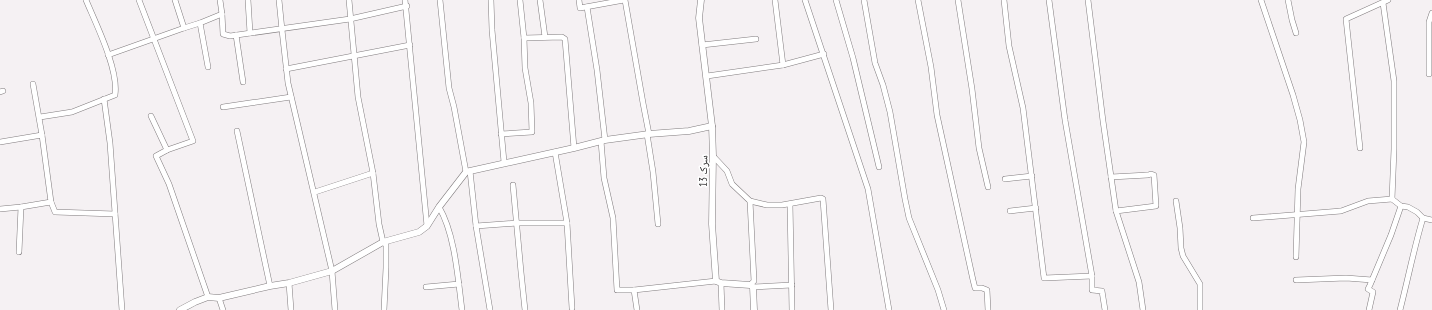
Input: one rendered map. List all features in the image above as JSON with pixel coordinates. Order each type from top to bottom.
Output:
[{"type":"street","points":[[40,117],[72,112],[115,95],[116,88],[108,55],[86,0]]},
{"type":"street","points":[[139,0],[193,141],[167,150],[156,156],[169,184],[208,297]]},
{"type":"street","points":[[175,0],[184,28]]},
{"type":"street","points":[[220,0],[223,34],[230,36],[250,32],[282,30],[350,19],[407,6]]},
{"type":"street","points":[[248,0],[250,32]]},
{"type":"street","points":[[279,0],[286,69],[291,97],[315,192],[316,203],[332,271],[335,310]]},
{"type":"street","points":[[349,0],[358,97],[373,173],[376,203],[383,242],[386,245],[384,310]]},
{"type":"street","points":[[405,0],[407,6],[427,226]]},
{"type":"street","points":[[440,0],[449,88],[468,171],[490,310]]},
{"type":"street","points":[[491,0],[504,162]]},
{"type":"street","points":[[501,134],[532,132],[531,102],[525,68],[524,38],[520,0]]},
{"type":"street","points":[[540,0],[545,37]]},
{"type":"street","points":[[579,0],[580,8],[625,0],[648,134],[658,224]]},
{"type":"street","name":"سرک 13","points":[[701,0],[699,18],[707,76],[714,156],[712,224],[718,282]]},
{"type":"street","points":[[775,0],[783,65]]},
{"type":"street","points":[[805,0],[868,189],[889,310]]},
{"type":"street","points":[[836,0],[853,58],[878,168]]},
{"type":"street","points":[[864,0],[875,63],[883,85],[890,112],[905,199],[910,218],[938,290],[944,310]]},
{"type":"street","points":[[918,0],[931,67],[937,115],[973,280],[975,288],[982,288],[986,290],[988,310]]},
{"type":"street","points":[[958,0],[972,89],[979,148],[988,187]]},
{"type":"street","points":[[1004,0],[1009,46],[1023,108],[1044,278],[1092,276]]},
{"type":"street","points":[[1049,0],[1066,120],[1092,276],[1092,290],[1102,291],[1105,310]]},
{"type":"street","points":[[1088,0],[1116,211],[1139,282],[1143,310]]},
{"type":"street","points":[[1262,0],[1291,89],[1300,120],[1304,142],[1301,155],[1296,214],[1296,257]]},
{"type":"street","points":[[1288,0],[1296,33]]},
{"type":"street","points":[[1360,148],[1346,19],[1385,1],[1394,81],[1392,198]]},
{"type":"street","points":[[587,7],[596,70],[603,140],[604,178],[613,218],[617,290],[634,290],[718,282],[752,286],[792,284]]},
{"type":"street","points":[[1429,74],[1429,22],[1432,13]]},
{"type":"street","points":[[108,55],[222,14]]},
{"type":"street","points":[[200,23],[208,67]]},
{"type":"street","points":[[236,35],[243,82]]},
{"type":"street","points":[[524,38],[562,37],[565,39],[574,148]]},
{"type":"street","points":[[702,44],[756,39]]},
{"type":"street","points":[[286,69],[410,45]]},
{"type":"street","points":[[707,76],[783,65],[824,54]]},
{"type":"street","points":[[33,84],[40,117],[51,202],[55,212],[116,214]]},
{"type":"street","points":[[223,107],[291,97]]},
{"type":"street","points":[[104,99],[110,143],[122,310]]},
{"type":"street","points":[[151,116],[167,150]]},
{"type":"street","points":[[180,310],[208,297],[219,298],[289,283],[332,271],[383,242],[419,232],[427,226],[439,207],[468,171],[574,148],[603,140],[712,126]]},
{"type":"street","points":[[237,131],[270,286]]},
{"type":"street","points":[[0,142],[42,135]]},
{"type":"street","points":[[555,152],[567,223],[572,308]]},
{"type":"street","points":[[714,156],[728,171],[732,184],[750,201],[767,205],[790,204],[815,198],[822,198],[831,310]]},
{"type":"street","points":[[315,192],[373,173]]},
{"type":"street","points":[[1111,177],[1154,175],[1156,206],[1116,211]]},
{"type":"street","points":[[1005,179],[1032,176]]},
{"type":"street","points":[[513,185],[525,310]]},
{"type":"street","points":[[1253,218],[1341,211],[1368,201],[1392,198],[1402,206],[1408,207],[1417,212],[1423,218],[1432,220]]},
{"type":"street","points":[[750,201],[754,310]]},
{"type":"street","points":[[1176,201],[1183,256],[1200,284],[1200,310]]},
{"type":"street","points":[[0,209],[51,202]]},
{"type":"street","points":[[790,204],[792,310]]},
{"type":"street","points":[[1369,310],[1373,292],[1368,289],[1402,206]]},
{"type":"street","points":[[19,252],[21,207]]},
{"type":"street","points":[[439,207],[451,238],[462,310]]},
{"type":"street","points":[[1010,211],[1036,208]]},
{"type":"street","points":[[1400,310],[1414,249],[1423,218]]},
{"type":"street","points":[[476,226],[517,223],[567,223]]},
{"type":"street","points":[[1296,280],[1346,278],[1372,280]]},
{"type":"street","points":[[718,282],[722,310]]},
{"type":"street","points":[[289,283],[291,310]]},
{"type":"street","points":[[426,287],[459,284]]},
{"type":"street","points":[[634,290],[636,310]]},
{"type":"street","points":[[219,298],[223,310]]}]
